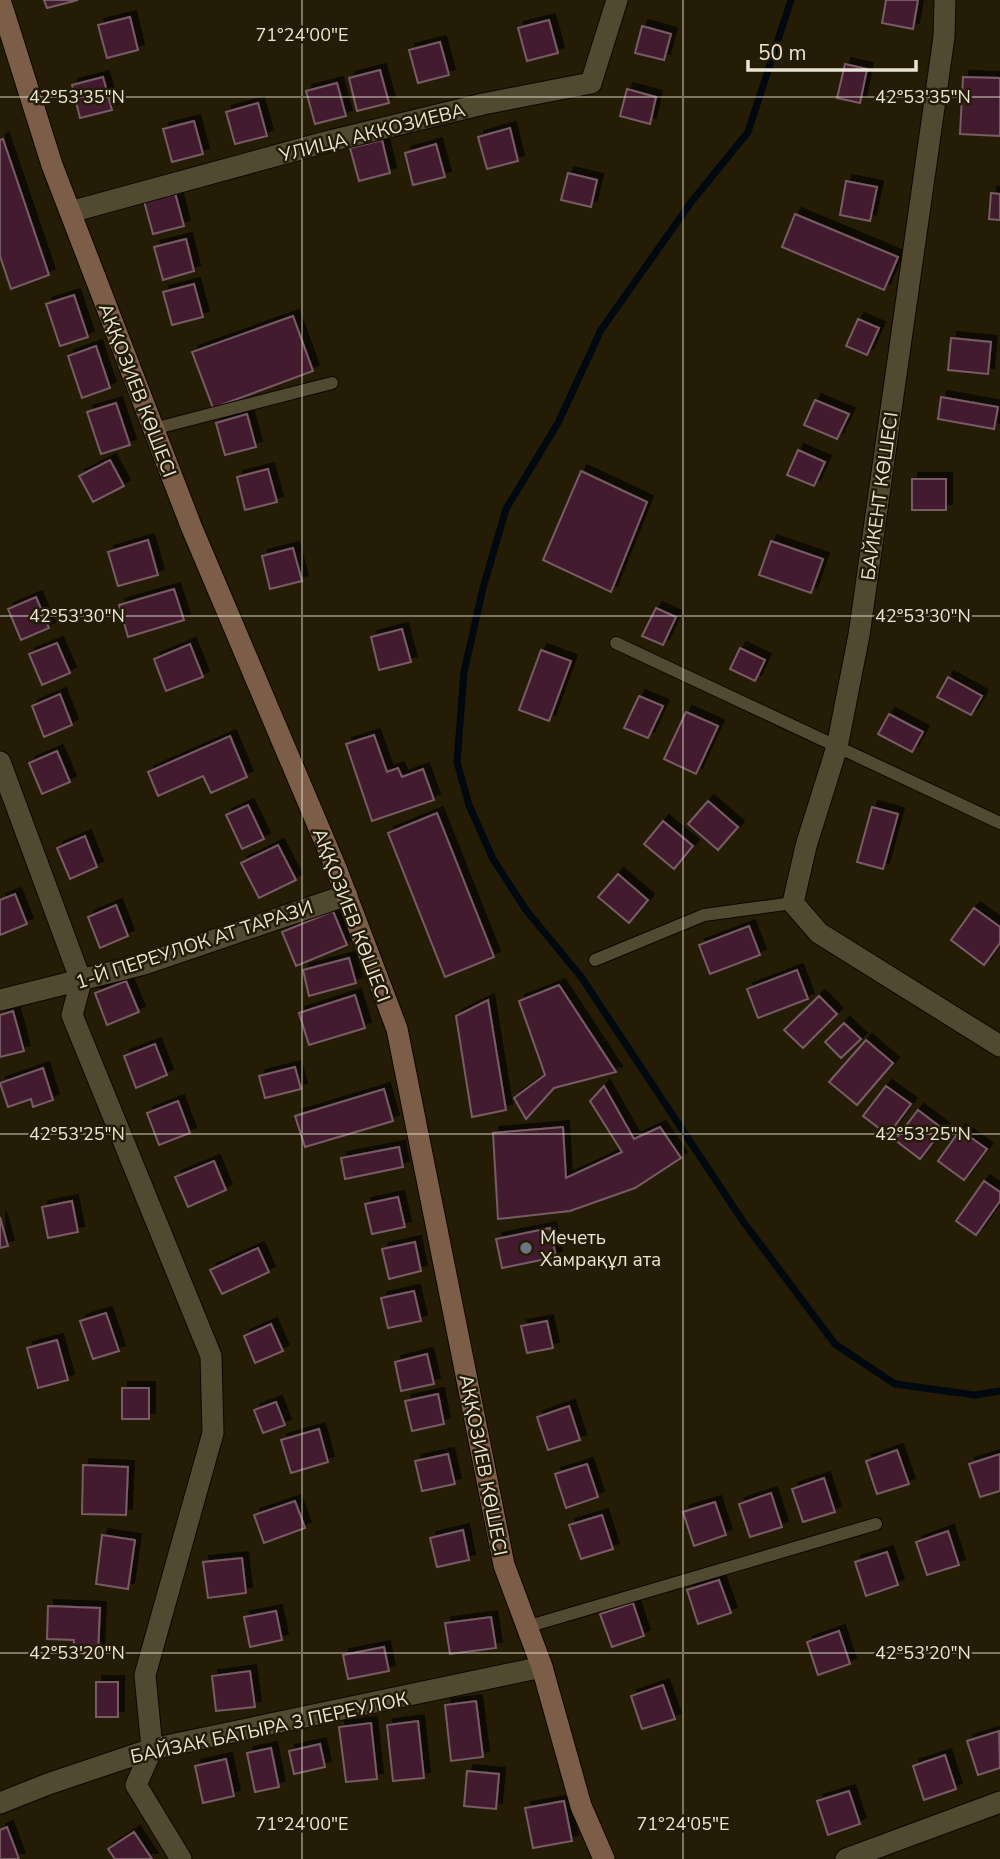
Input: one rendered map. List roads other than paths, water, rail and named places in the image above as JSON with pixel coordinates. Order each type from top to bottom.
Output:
[{"type":"main road","name":"АҚҚОЗИЕВ КӨШЕСІ","points":[[0,0],[52,165],[153,429],[191,526],[347,894],[397,1029],[504,1565],[542,1667],[581,1806],[604,1859]]},
{"type":"street","name":"УЛИЦА АККОЗИЕВА","points":[[70,212],[326,142],[483,104],[591,83],[617,0]]},
{"type":"street","name":"БАЙКЕНТ КӨШЕСІ","points":[[793,903],[806,846],[837,747],[859,635],[944,37],[945,0]]},
{"type":"street","points":[[0,762],[81,981],[72,1016],[211,1356],[213,1433],[145,1675],[152,1749],[136,1785],[181,1859]]},
{"type":"street","name":"1-Й ПЕРЕУЛОК АТ ТАРАЗИ","points":[[0,1000],[144,964],[347,894]]},
{"type":"street","points":[[793,903],[820,933],[1000,1046]]},
{"type":"street","name":"БАЙЗАК БАТЫРА 3 ПЕРЕУЛОК","points":[[0,1803],[152,1749],[542,1667]]},
{"type":"street","points":[[846,1859],[1000,1802]]},
{"type":"lane","points":[[153,429],[332,383]]},
{"type":"lane","points":[[616,643],[1000,823]]},
{"type":"lane","points":[[596,960],[704,915],[793,903]]},
{"type":"lane","points":[[526,1628],[876,1524]]},
{"type":"waterway","points":[[791,0],[748,132],[692,201],[601,330],[558,423],[506,509],[483,588],[464,672],[457,762],[469,805],[493,859],[526,910],[582,978],[742,1220],[835,1344],[895,1384],[975,1395],[1000,1391]]},
{"type":"place","name":"Мечеть Хамрақұл ата","points":[[526,1248]]}]
